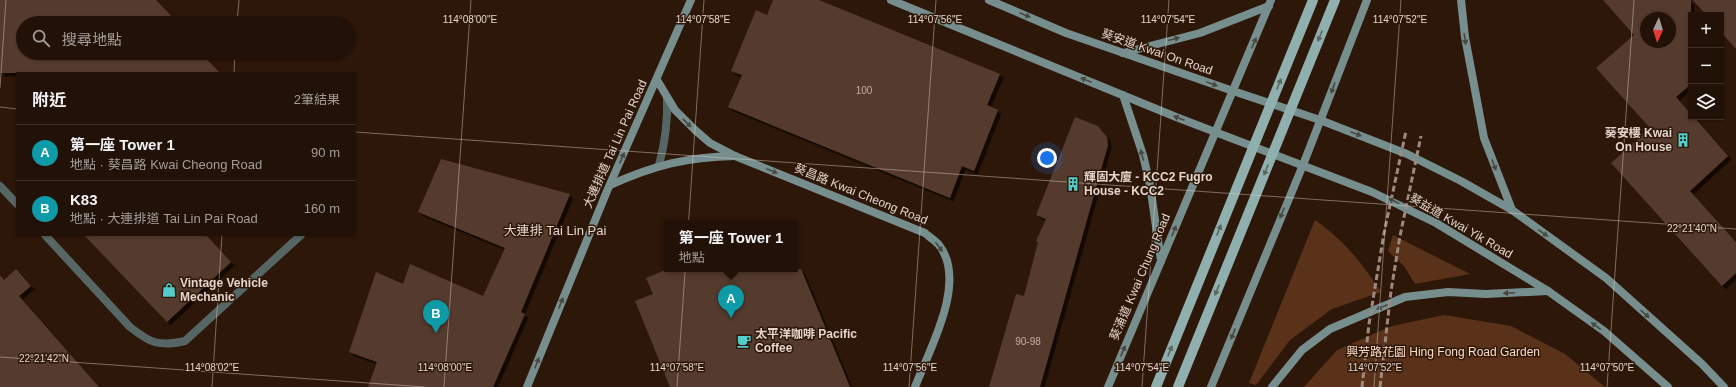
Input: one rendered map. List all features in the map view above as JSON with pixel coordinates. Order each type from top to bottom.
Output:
[{"type":"main road","name":"大連排道 Tai Lin Pai Road","points":[[527,387],[610,185],[691,0]]},
{"type":"main road","points":[[891,0],[1215,132]]},
{"type":"main road","name":"葵安道 Kwai On Road","points":[[989,0],[1066,33],[1320,120]]},
{"type":"main road","points":[[1156,387],[1313,0]]},
{"type":"main road","points":[[1178,387],[1335,0]]},
{"type":"main road","points":[[1211,387],[1303,165],[1367,0]]},
{"type":"main road","points":[[1461,0],[1465,37],[1484,138],[1512,210]]},
{"type":"main road","points":[[1122,53],[1200,33],[1270,3]]},
{"type":"main road","name":"葵涌道 Kwai Chung Road","points":[[1108,387],[1270,3]]},
{"type":"main road","name":"葵昌路 Kwai Cheong Road","points":[[657,80],[675,110],[710,143],[735,156],[925,233],[939,245],[949,269],[948,296],[943,316],[915,387]]},
{"type":"main road","points":[[1122,95],[1139,143],[1148,178],[1162,262]]},
{"type":"main road","points":[[1320,120],[1407,154],[1512,210],[1606,278],[1702,364],[1724,387]]},
{"type":"main road","name":"葵益道 Kwai Yik Road","points":[[1215,132],[1382,196],[1436,223],[1548,291],[1604,332],[1668,387]]},
{"type":"main road","points":[[610,185],[659,165],[708,156],[735,156]]},
{"type":"main road","points":[[1272,387],[1302,350],[1330,328],[1405,297],[1448,292],[1486,294],[1548,291]]},
{"type":"street","points":[[659,165],[668,118],[667,98]]},
{"type":"street","points":[[0,186],[16,203]]},
{"type":"street","points":[[46,236],[130,327],[141,336],[154,343],[168,345],[185,341],[300,236]]},
{"type":"green space","points":[[1315,220],[1344,244],[1381,292],[1332,309],[1290,340],[1256,385],[1249,383]]},
{"type":"green space","points":[[1393,235],[1470,274],[1415,284],[1404,266],[1388,251]]},
{"type":"green space","name":"興芳路花園 Hing Fong Road Garden","points":[[1444,315],[1511,326],[1565,354],[1605,387],[1304,387],[1337,350],[1392,326]]},
{"type":"building","points":[[0,0],[156,0],[171,16],[16,16],[16,60],[208,60],[219,72],[16,72],[0,73]]},
{"type":"building","points":[[773,0],[819,0],[1000,74],[987,105],[998,110],[974,171],[962,166],[950,198],[728,107],[742,75],[731,71],[756,10],[767,15]]},
{"type":"building","name":"葵安樓 Kwai On House","points":[[1603,0],[1691,0],[1691,12],[1688,12],[1688,87],[1676,97],[1688,111],[1688,120],[1697,120],[1728,156],[1690,191],[1736,242],[1736,273],[1722,286],[1611,163],[1650,128],[1596,68],[1634,35]]},
{"type":"building","points":[[1693,0],[1736,0],[1736,49],[1724,35],[1724,12],[1703,12]]},
{"type":"building","points":[[1075,117],[1098,126],[1107,137],[1108,145],[1040,387],[989,387],[1016,294],[1024,296],[1038,242],[1036,241],[1046,219],[1036,215]]},
{"type":"building","points":[[441,159],[570,194],[521,312],[525,314],[493,387],[368,387],[377,362],[349,352],[376,272],[403,284],[410,264],[483,296],[505,248],[418,212]]},
{"type":"building","points":[[85,236],[207,236],[231,262],[167,322]]},
{"type":"building","points":[[16,269],[31,286],[19,296],[99,387],[0,387],[0,275],[4,280]]},
{"type":"building","points":[[798,269],[801,269],[850,387],[670,387],[635,301],[653,294],[646,278],[664,271],[664,272],[798,272]]},
{"type":"railway","points":[[1362,387],[1369,324],[1384,233],[1406,131]]},
{"type":"railway","points":[[1380,387],[1391,291],[1400,236],[1421,136]]},
{"type":"place","name":"葵安樓 Kwai On House","points":[[1683,140]]},
{"type":"place","name":"輝固大廈 - KCC2 Fugro House - KCC2","points":[[1073,184]]},
{"type":"place","name":"Vintage Vehicle Mechanic","points":[[169,290]]},
{"type":"place","name":"第一座 Tower 1","points":[[731,318]]},
{"type":"place","name":"K83","points":[[436,333]]},
{"type":"place","name":"太平洋咖啡 Pacific Coffee","points":[[744,341]]},
{"type":"district","name":"大連排 Tai Lin Pai","points":[[555,230]]}]
